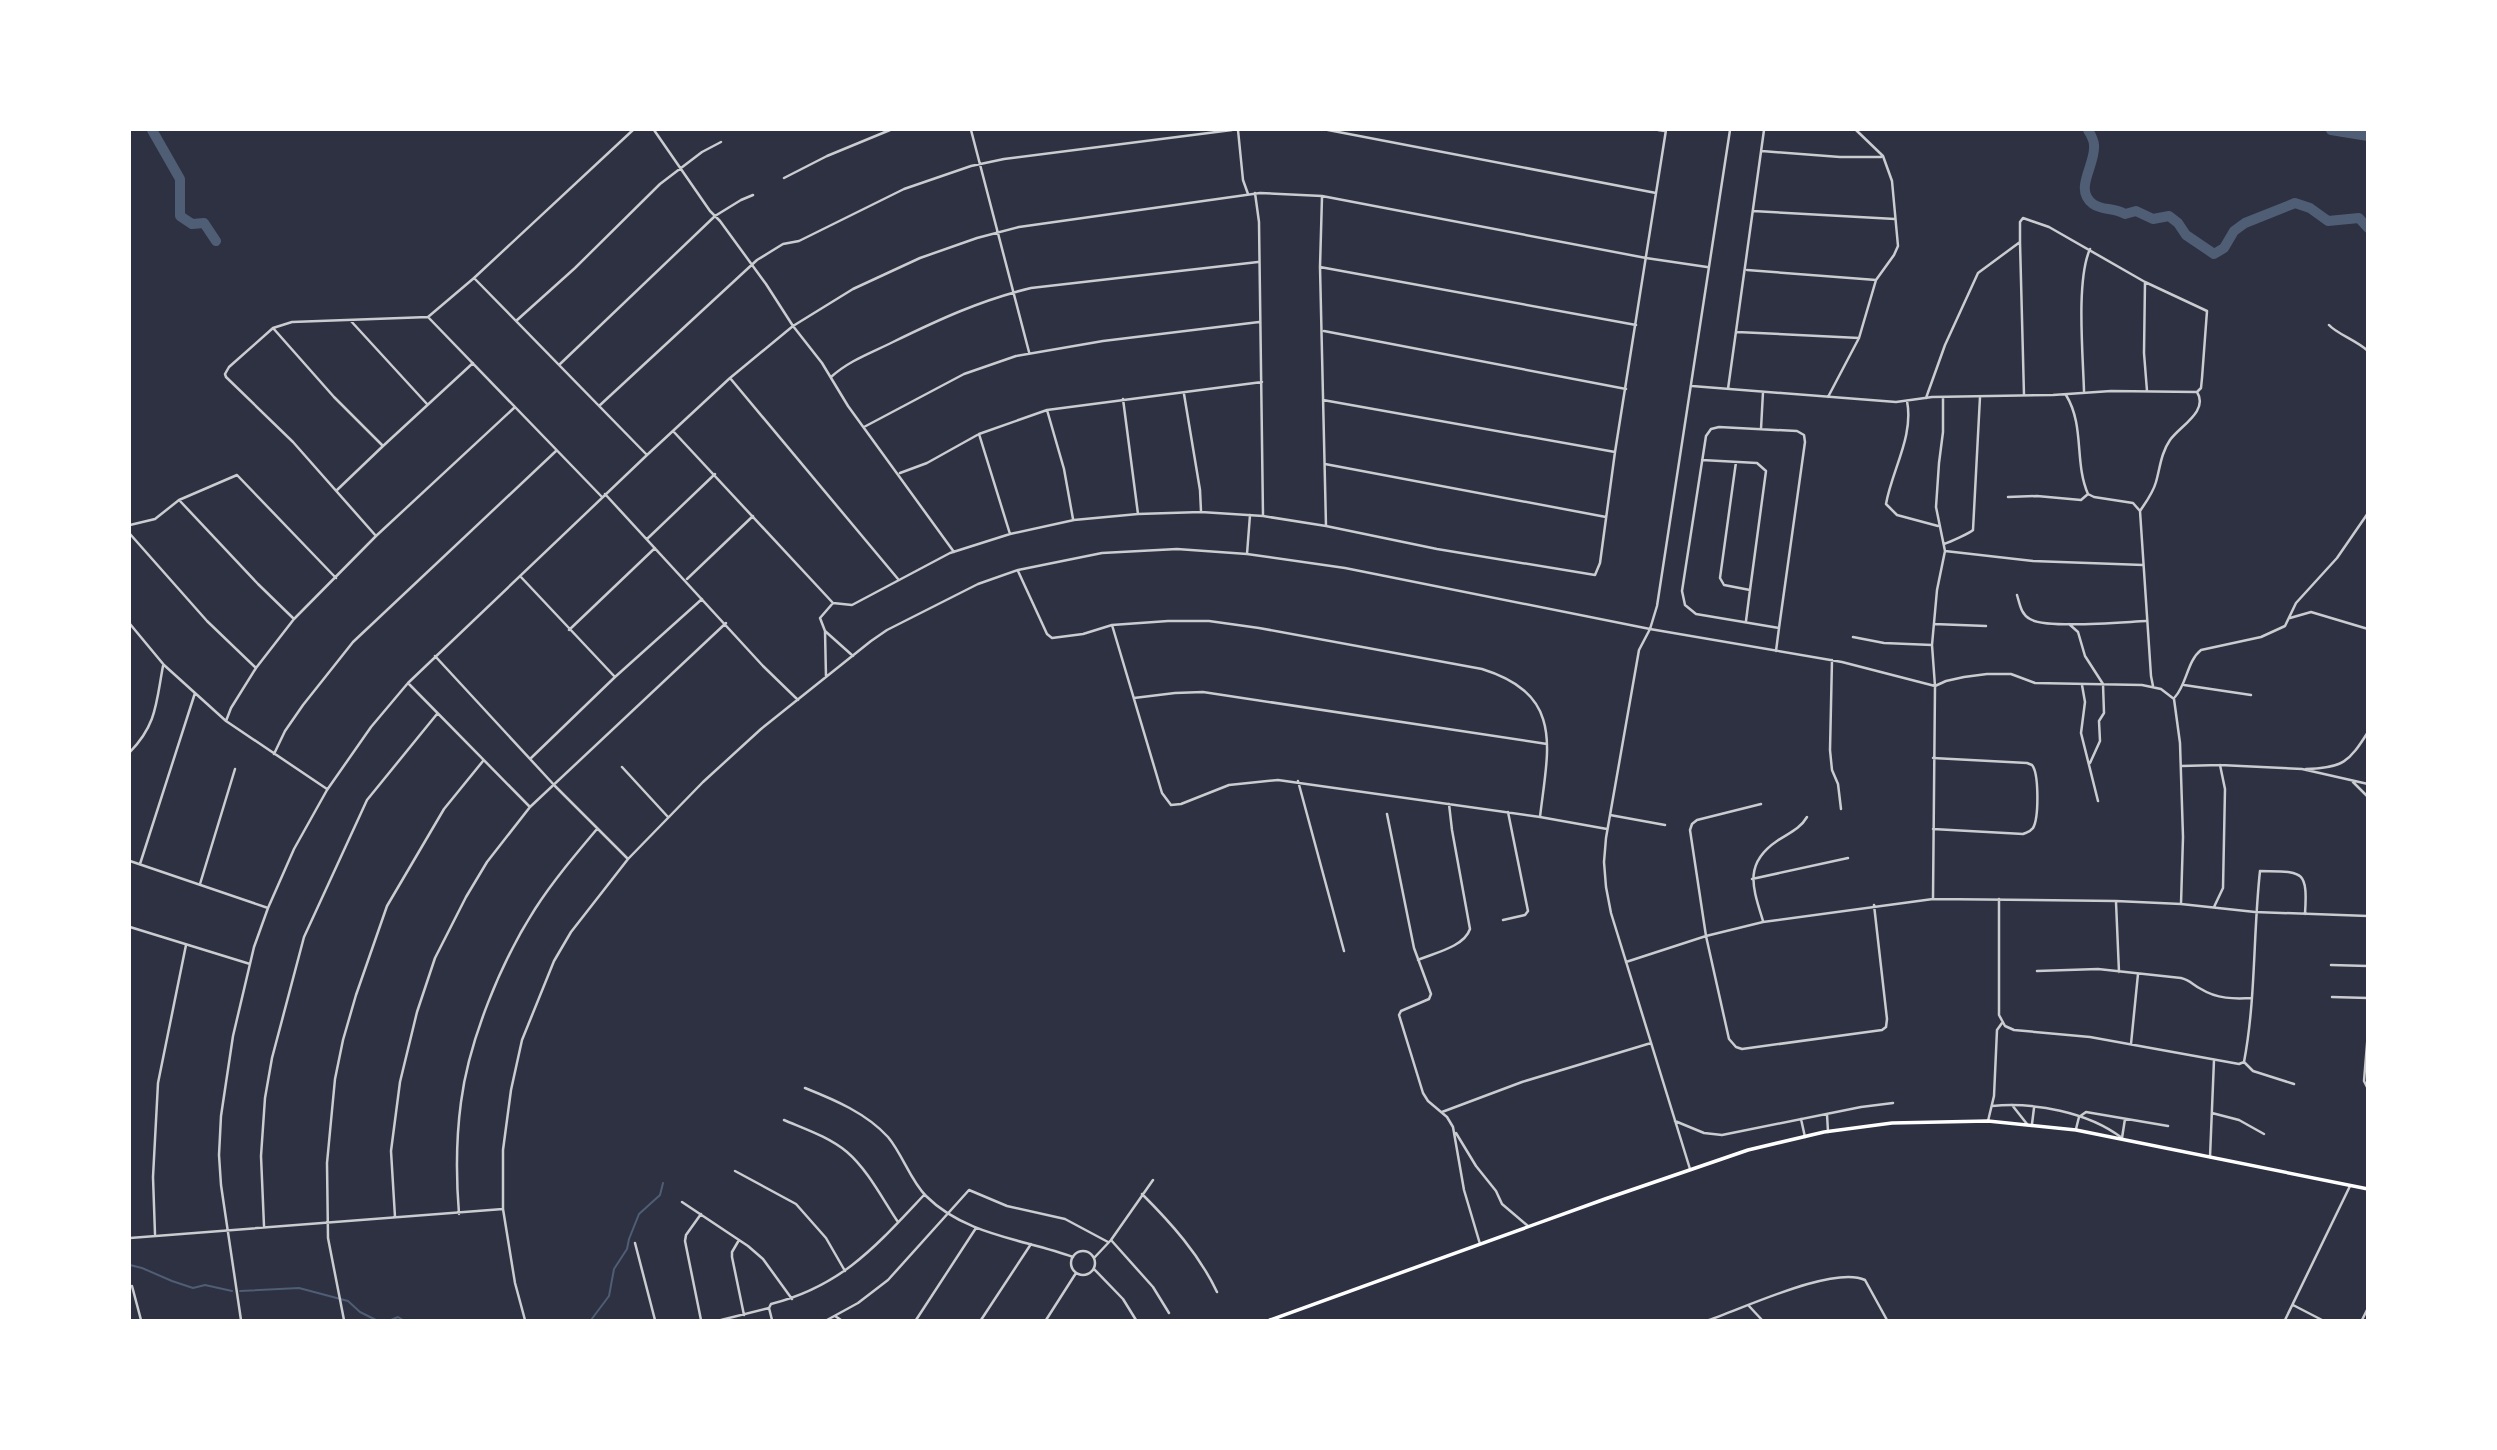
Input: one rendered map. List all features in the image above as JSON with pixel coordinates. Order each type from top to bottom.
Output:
[{"type":"main road","points":[[1270,1321],[1528,1226],[1748,1150],[1828,1132],[1892,1123],[1988,1121],[2076,1130],[2368,1189]]},
{"type":"street","points":[[376,536],[293,442],[225,374],[229,367],[273,328],[292,322],[428,317],[474,278],[633,130]]},
{"type":"street","points":[[654,130],[954,552]]},
{"type":"street","points":[[784,178],[827,156],[890,130]]},
{"type":"street","points":[[971,130],[1030,352]]},
{"type":"street","points":[[599,406],[751,265],[783,244],[799,241],[880,199],[980,164],[1232,130]]},
{"type":"street","points":[[1238,130],[1243,180],[1248,194]]},
{"type":"street","points":[[1328,130],[1656,193]]},
{"type":"street","points":[[1374,138],[1375,130]]},
{"type":"street","points":[[673,430],[833,603],[852,605],[954,552],[1010,534],[1074,520],[1138,514],[1201,512],[1263,516],[1595,575],[1600,563],[1665,130],[1658,130]]},
{"type":"street","points":[[1690,1170],[1611,913],[1604,862],[1639,650],[1650,629],[1657,606],[1730,130]]},
{"type":"street","points":[[1728,389],[1764,130]]},
{"type":"street","points":[[1828,397],[1859,338],[1876,280],[1896,251],[1892,181],[1883,156],[1856,130]]},
{"type":"street","points":[[516,321],[575,268],[653,190],[702,152],[721,142]]},
{"type":"street","points":[[1762,151],[1883,156]]},
{"type":"street","points":[[1255,193],[1259,222],[1263,516]]},
{"type":"street","points":[[241,1321],[220,1175],[221,1116],[233,1036],[250,964],[268,908],[294,849],[327,790],[371,727],[408,683],[673,430],[793,326],[853,289],[920,258],[999,232],[1255,193],[1322,196],[1646,258],[1707,267]]},
{"type":"street","points":[[559,365],[715,216],[753,195]]},
{"type":"street","points":[[1322,196],[1319,231],[1326,526]]},
{"type":"street","points":[[1753,211],[1895,219]]},
{"type":"street","points":[[1692,386],[1907,401],[1926,398],[2066,395],[2147,391],[2197,392],[2201,388],[2207,312],[2145,282],[2090,249],[2023,218],[2020,222],[2020,242],[2024,395]]},
{"type":"street","points":[[1926,398],[1973,280],[1978,273],[2020,242]]},
{"type":"street","points":[[2084,393],[2083,280],[2084,261],[2090,249]]},
{"type":"street","points":[[831,377],[857,357],[941,318],[1013,292],[1258,262]]},
{"type":"street","points":[[1320,267],[1636,325]]},
{"type":"street","points":[[1746,270],[1876,280]]},
{"type":"street","points":[[474,278],[647,455]]},
{"type":"street","points":[[2145,282],[2144,353],[2147,391]]},
{"type":"street","points":[[428,317],[556,451],[647,539],[763,666],[798,700]]},
{"type":"street","points":[[350,320],[427,404]]},
{"type":"street","points":[[864,427],[964,374],[1030,352],[1259,322]]},
{"type":"street","points":[[2329,325],[2333,330],[2359,342],[2368,351]]},
{"type":"street","points":[[273,328],[334,397],[383,446]]},
{"type":"street","points":[[1323,331],[1626,389]]},
{"type":"street","points":[[1737,332],[1859,338]]},
{"type":"street","points":[[336,491],[472,363]]},
{"type":"street","points":[[730,378],[898,579]]},
{"type":"street","points":[[898,473],[927,463],[979,434],[1048,410],[1262,382]]},
{"type":"street","points":[[1760,429],[1763,392]]},
{"type":"street","points":[[2153,686],[2146,621],[2140,511],[2155,485],[2167,445],[2199,406],[2200,397],[2197,392]]},
{"type":"street","points":[[1184,394],[1200,490],[1201,512]]},
{"type":"street","points":[[2066,395],[2077,423],[2079,460],[2088,494],[2133,503],[2140,511]]},
{"type":"street","points":[[1944,544],[1973,530],[1980,397]]},
{"type":"street","points":[[1933,899],[1935,686],[1932,645],[1937,590],[1945,551],[1938,526],[1936,492],[1943,432],[1943,398]]},
{"type":"street","points":[[1123,399],[1138,514]]},
{"type":"street","points":[[1323,400],[1615,452]]},
{"type":"street","points":[[1907,401],[1905,440],[1886,504],[1898,515],[1938,526]]},
{"type":"street","points":[[226,721],[256,668],[294,619],[376,536],[515,407]]},
{"type":"street","points":[[1048,410],[1074,520]]},
{"type":"street","points":[[1776,651],[1805,442],[1804,435],[1797,431],[1719,427],[1711,429],[1706,436],[1682,590],[1685,605],[1696,614],[1779,628]]},
{"type":"street","points":[[979,434],[1010,534]]},
{"type":"street","points":[[274,754],[285,731],[303,705],[353,642],[556,451]]},
{"type":"street","points":[[1702,460],[1757,463],[1764,467],[1766,474],[1746,623]]},
{"type":"street","points":[[1736,462],[1720,578],[1724,585],[1750,590]]},
{"type":"street","points":[[1325,464],[1606,517]]},
{"type":"street","points":[[647,539],[715,474]]},
{"type":"street","points":[[130,525],[155,519],[179,500],[237,475],[335,578]]},
{"type":"street","points":[[2008,497],[2037,496],[2081,500],[2088,494]]},
{"type":"street","points":[[179,500],[294,619]]},
{"type":"street","points":[[2181,904],[2181,766],[2174,699],[2196,654],[2201,650],[2271,634],[2285,626],[2296,603],[2337,558],[2368,513]]},
{"type":"street","points":[[1247,554],[1250,515]]},
{"type":"street","points":[[686,580],[753,516]]},
{"type":"street","points":[[130,534],[207,621],[256,668]]},
{"type":"street","points":[[569,629],[655,548]]},
{"type":"street","points":[[525,1321],[515,1283],[503,1209],[502,1168],[508,1112],[516,1066],[530,1018],[554,961],[571,932],[628,859],[761,729],[871,641],[900,623],[978,584],[1017,569],[1102,552],[1177,549],[1247,554],[1345,568],[1650,629],[1832,660],[1935,686],[1946,681],[1987,674],[2011,674],[2035,683],[2153,686],[2174,699]]},
{"type":"street","points":[[1945,551],[2033,561],[2143,565]]},
{"type":"street","points":[[1017,569],[1047,634],[1052,638],[1083,634],[1112,625],[1168,621],[1230,623],[1482,670],[1512,681],[1532,698],[1544,720],[1548,745],[1540,817]]},
{"type":"street","points":[[520,576],[615,677]]},
{"type":"street","points":[[2017,596],[2024,614],[2035,622],[2069,624],[2146,621]]},
{"type":"street","points":[[530,758],[702,598]]},
{"type":"street","points":[[826,677],[825,631],[820,618],[833,603]]},
{"type":"street","points":[[2290,618],[2311,612],[2368,629]]},
{"type":"street","points":[[395,1217],[391,1151],[400,1082],[435,958],[466,897],[480,873],[530,807],[726,623]]},
{"type":"street","points":[[130,624],[164,664],[226,721],[327,790]]},
{"type":"street","points":[[1934,624],[1986,626]]},
{"type":"street","points":[[2069,624],[2078,632],[2085,656],[2103,684],[2104,713],[2099,721],[2100,741],[2090,764]]},
{"type":"street","points":[[1112,625],[1163,793],[1171,805],[1181,804],[1229,785],[1256,781],[1298,781],[1608,829]]},
{"type":"street","points":[[825,631],[853,656]]},
{"type":"street","points":[[1853,637],[1902,645],[1932,645]]},
{"type":"street","points":[[435,656],[555,786],[628,859]]},
{"type":"street","points":[[1832,660],[1830,751],[1841,809]]},
{"type":"street","points":[[130,752],[144,737],[152,719],[164,664]]},
{"type":"street","points":[[408,683],[530,807]]},
{"type":"street","points":[[2082,684],[2085,702],[2081,733],[2098,801]]},
{"type":"street","points":[[2183,685],[2251,695]]},
{"type":"street","points":[[1134,698],[1203,692],[1548,745]]},
{"type":"street","points":[[140,864],[195,693]]},
{"type":"street","points":[[264,1226],[261,1156],[265,1098],[272,1058],[301,944],[313,912],[367,800],[437,714]]},
{"type":"street","points":[[2302,769],[2343,763],[2350,758],[2368,732]]},
{"type":"street","points":[[1933,758],[2027,763],[2032,765],[2037,775],[2035,822],[2029,832],[2023,834],[1933,829]]},
{"type":"street","points":[[344,1321],[328,1238],[327,1163],[333,1091],[343,1040],[387,906],[444,809],[483,761]]},
{"type":"street","points":[[2214,908],[2224,888],[2225,789],[2220,765]]},
{"type":"street","points":[[2181,766],[2302,769],[2368,784]]},
{"type":"street","points":[[622,767],[668,817]]},
{"type":"street","points":[[200,884],[235,769]]},
{"type":"street","points":[[1298,781],[1344,951]]},
{"type":"street","points":[[2352,781],[2368,797]]},
{"type":"street","points":[[1418,960],[1461,942],[1470,929],[1452,830],[1450,804]]},
{"type":"street","points":[[1762,804],[1710,816],[1692,824],[1690,842],[1706,936],[1729,1039],[1736,1047],[1742,1049],[1882,1030],[1886,1027],[1874,905]]},
{"type":"street","points":[[1503,920],[1528,912],[1508,813]]},
{"type":"street","points":[[1387,814],[1398,876],[1418,960],[1432,996],[1401,1011],[1399,1015],[1423,1093],[1453,1127],[1502,1204],[1528,1226]]},
{"type":"street","points":[[1610,815],[1665,825]]},
{"type":"street","points":[[1763,922],[1752,879],[1757,862],[1763,852],[1799,828],[1807,817]]},
{"type":"street","points":[[459,1214],[456,1183],[461,1098],[486,1012],[502,969],[525,925],[563,870],[597,830]]},
{"type":"street","points":[[1752,879],[1848,858]]},
{"type":"street","points":[[130,861],[268,908]]},
{"type":"street","points":[[2244,1062],[2252,998],[2255,912],[2260,871],[2300,874],[2306,887],[2305,914]]},
{"type":"street","points":[[1626,962],[1706,936],[1763,922],[1933,899],[2116,901],[2181,904],[2255,912],[2368,916]]},
{"type":"street","points":[[1988,1121],[1992,1106],[1997,1034],[2002,1023],[1999,1009],[1999,899]]},
{"type":"street","points":[[2116,901],[2119,972]]},
{"type":"street","points":[[130,927],[250,964]]},
{"type":"street","points":[[156,1234],[154,1151],[158,1083],[186,945]]},
{"type":"street","points":[[2331,965],[2368,966]]},
{"type":"street","points":[[2037,971],[2098,969],[2188,980],[2200,989],[2222,997],[2252,998]]},
{"type":"street","points":[[2131,1044],[2138,974]]},
{"type":"street","points":[[2332,997],[2368,998]]},
{"type":"street","points":[[2002,1023],[2014,1030],[2074,1035],[2239,1064],[2244,1062]]},
{"type":"street","points":[[2368,1032],[2364,1081],[2368,1089]]},
{"type":"street","points":[[1442,1112],[1522,1082],[1651,1042]]},
{"type":"street","points":[[2210,1157],[2214,1060]]},
{"type":"street","points":[[2244,1062],[2253,1071],[2294,1084]]},
{"type":"street","points":[[805,1088],[844,1105],[871,1122],[888,1138],[924,1195],[949,1213],[976,1228],[1073,1257]]},
{"type":"street","points":[[1675,1122],[1704,1133],[1722,1135],[1893,1104]]},
{"type":"street","points":[[1992,1106],[2012,1105],[2079,1117],[2110,1129],[2122,1138],[2125,1119]]},
{"type":"street","points":[[2012,1105],[2029,1124]]},
{"type":"street","points":[[2029,1124],[2034,1108]]},
{"type":"street","points":[[2076,1130],[2079,1117],[2086,1112],[2168,1126]]},
{"type":"street","points":[[2212,1113],[2239,1120],[2264,1134]]},
{"type":"street","points":[[1827,1114],[1828,1132]]},
{"type":"street","points":[[1800,1119],[1805,1137]]},
{"type":"street","points":[[784,1120],[845,1151],[855,1160],[898,1222]]},
{"type":"street","points":[[1453,1127],[1464,1190],[1480,1244]]},
{"type":"street","points":[[734,1171],[796,1204],[826,1238],[845,1271]]},
{"type":"street","points":[[1136,1321],[1123,1299],[1094,1269],[1094,1258],[1110,1241],[1153,1180]]},
{"type":"street","points":[[2285,1321],[2350,1186]]},
{"type":"street","points":[[827,1321],[888,1280],[970,1190],[1000,1204],[1065,1219],[1110,1241],[1153,1287],[1168,1313]]},
{"type":"street","points":[[1142,1194],[1198,1258],[1217,1292]]},
{"type":"street","points":[[723,1320],[769,1308],[771,1304],[792,1299],[839,1277],[884,1238],[924,1195]]},
{"type":"street","points":[[682,1202],[763,1259],[792,1299]]},
{"type":"street","points":[[130,1238],[503,1209]]},
{"type":"street","points":[[701,1214],[686,1235],[685,1241],[701,1321]]},
{"type":"street","points":[[916,1321],[976,1228]]},
{"type":"street","points":[[739,1240],[732,1257],[744,1315]]},
{"type":"street","points":[[635,1243],[655,1321]]},
{"type":"street","points":[[981,1321],[1031,1244]]},
{"type":"street","points":[[1094,1258],[1085,1251],[1076,1253],[1072,1266],[1076,1273],[1086,1275],[1094,1269]]},
{"type":"street","points":[[1046,1321],[1076,1273]]},
{"type":"street","points":[[1709,1321],[1800,1286],[1838,1277],[1858,1276],[1865,1280],[1887,1321]]},
{"type":"street","points":[[132,1286],[141,1321]]},
{"type":"street","points":[[2292,1305],[2322,1321]]},
{"type":"street","points":[[1749,1306],[1762,1321]]},
{"type":"street","points":[[769,1308],[772,1321]]},
{"type":"street","points":[[2364,1319],[2368,1308]]},
{"type":"street","points":[[835,1316],[841,1321]]},
{"type":"waterway","points":[[152,130],[180,179],[180,216],[192,224],[204,223],[216,241]]},
{"type":"waterway","points":[[2088,130],[2094,153],[2085,191],[2093,204],[2125,214],[2136,211],[2153,219],[2169,216],[2186,235],[2214,254],[2224,248],[2234,231],[2245,223],[2295,203],[2310,208],[2328,221],[2359,218],[2368,228]]},
{"type":"waterway","points":[[2331,130],[2368,136]]},
{"type":"waterway","points":[[591,1320],[609,1296],[614,1269],[627,1249],[639,1214],[660,1195],[663,1183]]},
{"type":"waterway","points":[[130,1265],[193,1288],[205,1285],[232,1291]]},
{"type":"waterway","points":[[240,1291],[299,1288],[348,1301],[360,1312],[376,1320]]},
{"type":"waterway","points":[[391,1320],[398,1317],[403,1320]]}]
